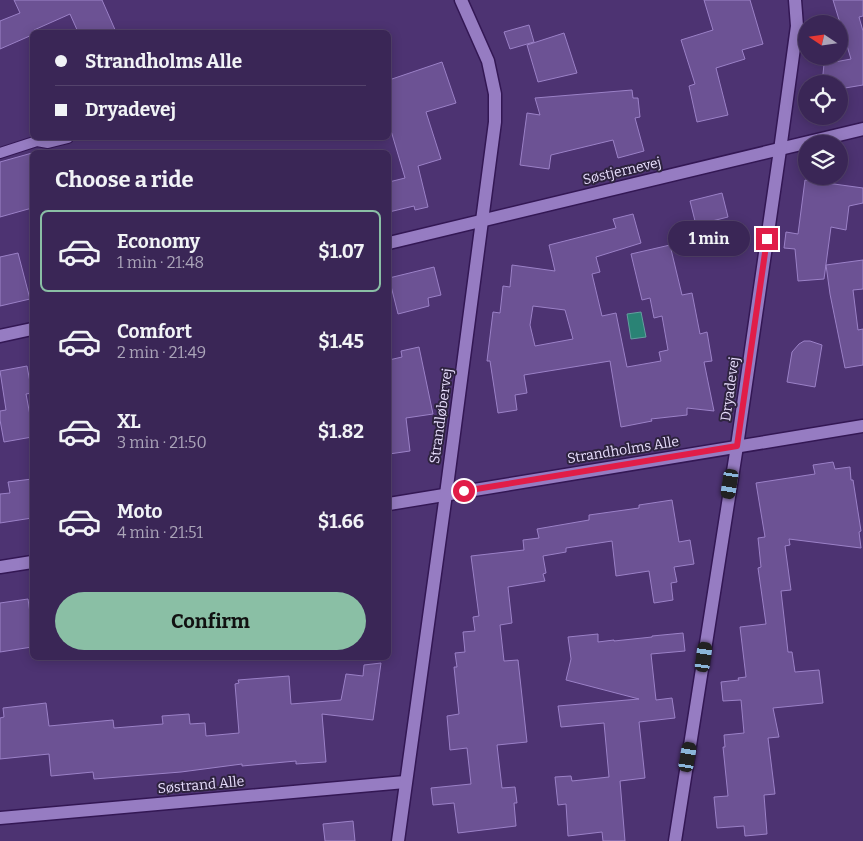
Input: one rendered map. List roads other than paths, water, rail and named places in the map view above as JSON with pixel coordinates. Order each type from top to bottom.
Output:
[{"type":"street","name":"Strandløbervej","points":[[398,841],[495,122],[495,94],[488,62],[461,0]]},
{"type":"street","name":"Dryadevej","points":[[675,841],[737,446],[780,150],[796,26],[795,0]]},
{"type":"street","name":"Søstjernevej","points":[[391,243],[863,129]]},
{"type":"street","points":[[0,336],[30,329]]},
{"type":"street","name":"Strandholms Alle","points":[[391,504],[863,426]]},
{"type":"street","points":[[0,567],[30,562]]},
{"type":"street","name":"Søstrand Alle","points":[[0,818],[406,782]]},
{"type":"lane","points":[[0,153],[37,141],[48,143],[60,140]]}]
